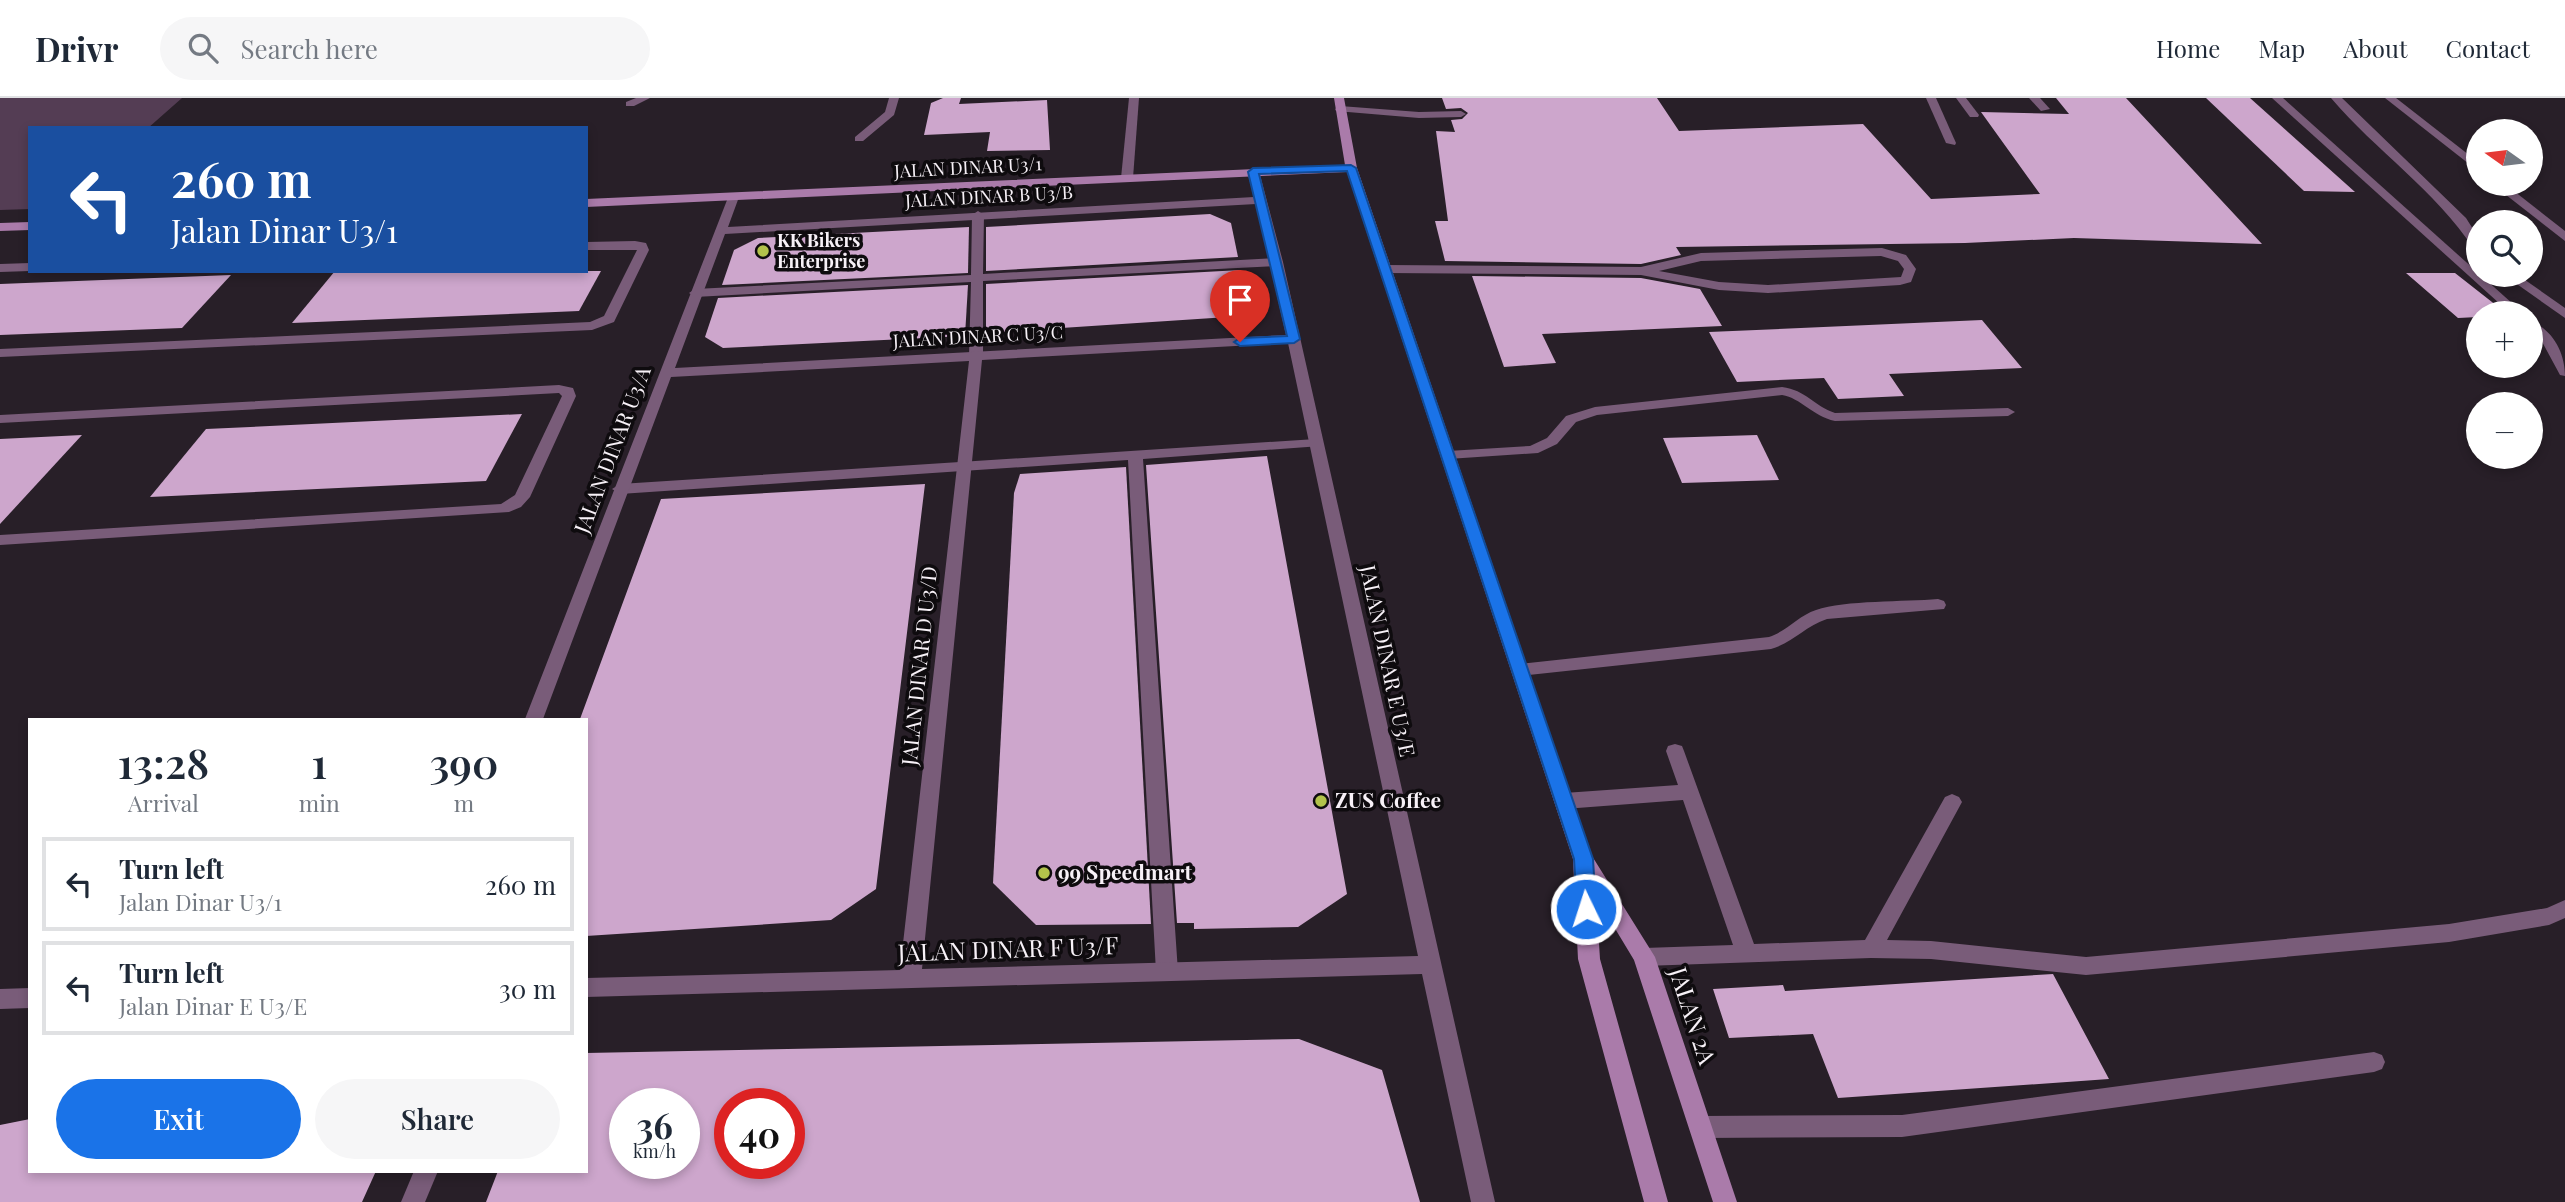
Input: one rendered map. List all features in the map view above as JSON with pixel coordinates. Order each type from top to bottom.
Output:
[{"type":"street","points":[[630,104],[645,98]]},
{"type":"street","points":[[859,139],[890,113],[894,98]]},
{"type":"street","points":[[1127,178],[1134,98]]},
{"type":"street","points":[[1931,98],[1951,143]]},
{"type":"street","points":[[1961,98],[1974,115]]},
{"type":"street","points":[[2034,98],[2045,109]]},
{"type":"street","points":[[2277,98],[2504,301]]},
{"type":"street","points":[[2336,98],[2444,202],[2466,227]]},
{"type":"street","points":[[2390,98],[2466,158]]},
{"type":"street","points":[[1461,114],[1419,115],[1340,103],[1351,168],[1583,859],[1589,959],[1656,1202]]},
{"type":"street","name":"JALAN DINAR U3/1","points":[[588,203],[1351,168]]},
{"type":"street","name":"JALAN DINAR E U3/E","points":[[1253,172],[1277,262],[1483,1202]]},
{"type":"street","points":[[2513,196],[2565,237]]},
{"type":"street","name":"JALAN DINAR U3/A","points":[[534,718],[733,197]]},
{"type":"street","name":"JALAN DINAR B U3/B","points":[[719,231],[1262,200]]},
{"type":"street","name":"JALAN DINAR D U3/D","points":[[910,980],[976,356],[978,215]]},
{"type":"street","points":[[0,227],[28,226]]},
{"type":"street","points":[[0,352],[592,326],[608,319],[643,250],[642,246],[635,244],[588,246]]},
{"type":"street","points":[[1385,270],[1641,271],[1719,286],[1768,289],[1900,281],[1909,275],[1909,269],[1902,258],[1882,252],[1701,257],[1641,271]]},
{"type":"street","points":[[695,293],[1277,262]]},
{"type":"street","points":[[0,268],[28,267]]},
{"type":"street","points":[[2527,287],[2565,314]]},
{"type":"street","points":[[2543,335],[2565,372]]},
{"type":"street","name":"JALAN DINAR C U3/C","points":[[665,373],[1294,339]]},
{"type":"street","points":[[0,419],[559,389],[568,391],[569,396],[522,497],[515,504],[503,509],[0,540]]},
{"type":"street","points":[[1448,455],[1533,450],[1552,441],[1571,419],[1595,411],[1782,391],[1801,394],[1817,412],[1826,416],[2008,412]]},
{"type":"street","points":[[621,489],[1317,443]]},
{"type":"street","points":[[1135,456],[1167,972]]},
{"type":"street","points":[[1520,670],[1772,643],[1785,638],[1805,620],[1825,613],[1938,605]]},
{"type":"street","points":[[1675,751],[1747,953]]},
{"type":"street","points":[[1564,801],[1690,792]]},
{"type":"street","points":[[1871,949],[1952,802]]},
{"type":"street","name":"JALAN 2A","points":[[1583,859],[1644,957],[1725,1202]]},
{"type":"street","points":[[1644,957],[1871,949],[1931,950],[2086,966],[2449,933],[2549,916],[2565,909]]},
{"type":"street","name":"JALAN DINAR F U3/F","points":[[588,988],[1431,965]]},
{"type":"street","points":[[0,999],[28,998]]},
{"type":"street","points":[[1701,1127],[1902,1126],[2374,1062]]},
{"type":"street","points":[[413,1202],[425,1173]]},
{"type":"shaded area","points":[[0,98],[182,98],[150,126],[28,126],[28,209],[0,210]]},
{"type":"building","points":[[943,98],[961,98],[959,104],[1047,100],[1050,150],[987,151],[990,132],[924,135],[931,103]]},
{"type":"building","points":[[1442,98],[1657,98],[1679,131],[1863,124],[1931,199],[2040,194],[1981,112],[2069,114],[2056,98],[2126,98],[2262,244],[2074,238],[1965,243],[1676,247],[1681,255],[1641,264],[1445,261],[1435,221],[1448,221],[1436,131],[1455,132],[1451,120],[1462,119],[1468,113],[1461,108],[1446,109]]},
{"type":"building","points":[[2206,98],[2250,98],[2355,192],[2304,191]]},
{"type":"building","points":[[1210,214],[1231,223],[1238,257],[986,271],[986,227]]},
{"type":"building","points":[[969,227],[968,273],[722,285],[734,250],[758,238]]},
{"type":"building","points":[[1241,270],[1247,304],[1228,317],[986,333],[986,284]]},
{"type":"building","points":[[601,271],[579,311],[292,323],[333,273]]},
{"type":"building","points":[[2406,273],[2455,273],[2466,282],[2466,287],[2473,287],[2491,301],[2466,301],[2466,318],[2458,318]]},
{"type":"building","points":[[231,275],[182,328],[0,335],[0,284]]},
{"type":"building","points":[[1472,276],[1641,278],[1700,289],[1722,326],[1542,334],[1556,363],[1504,367]]},
{"type":"building","points":[[968,285],[965,336],[723,348],[705,337],[718,298]]},
{"type":"building","points":[[1982,320],[2022,368],[1889,374],[1904,396],[1838,399],[1824,378],[1737,382],[1709,332]]},
{"type":"building","points":[[522,414],[486,481],[150,497],[206,429]]},
{"type":"building","points":[[82,435],[0,524],[0,439]]},
{"type":"building","points":[[1757,435],[1779,480],[1682,483],[1663,438]]},
{"type":"building","points":[[1267,456],[1347,894],[1298,927],[1194,929],[1194,923],[1177,923],[1146,465]]},
{"type":"building","points":[[1126,467],[1151,924],[1036,925],[993,883],[1014,493],[1020,474]]},
{"type":"building","points":[[925,484],[876,889],[831,920],[588,936],[588,718],[580,718],[661,499]]},
{"type":"building","points":[[2053,974],[2109,1079],[1838,1098],[1813,1034],[1729,1038],[1713,989],[1783,985],[1785,991]]},
{"type":"building","points":[[1299,1039],[1382,1070],[1420,1202],[486,1202],[497,1173],[588,1173],[588,1053]]},
{"type":"building","points":[[28,1119],[28,1173],[375,1173],[362,1202],[0,1202],[0,1125]]},
{"type":"place","name":"KK Bikers Enterprise","points":[[763,251]]},
{"type":"place","name":"ZUS Coffee","points":[[1321,801]]},
{"type":"place","name":"99 Speedmart","points":[[1044,873]]},
{"type":"route","points":[[1240,342],[1294,339],[1267,220],[1253,172],[1351,168],[1583,859],[1586,909]]}]
